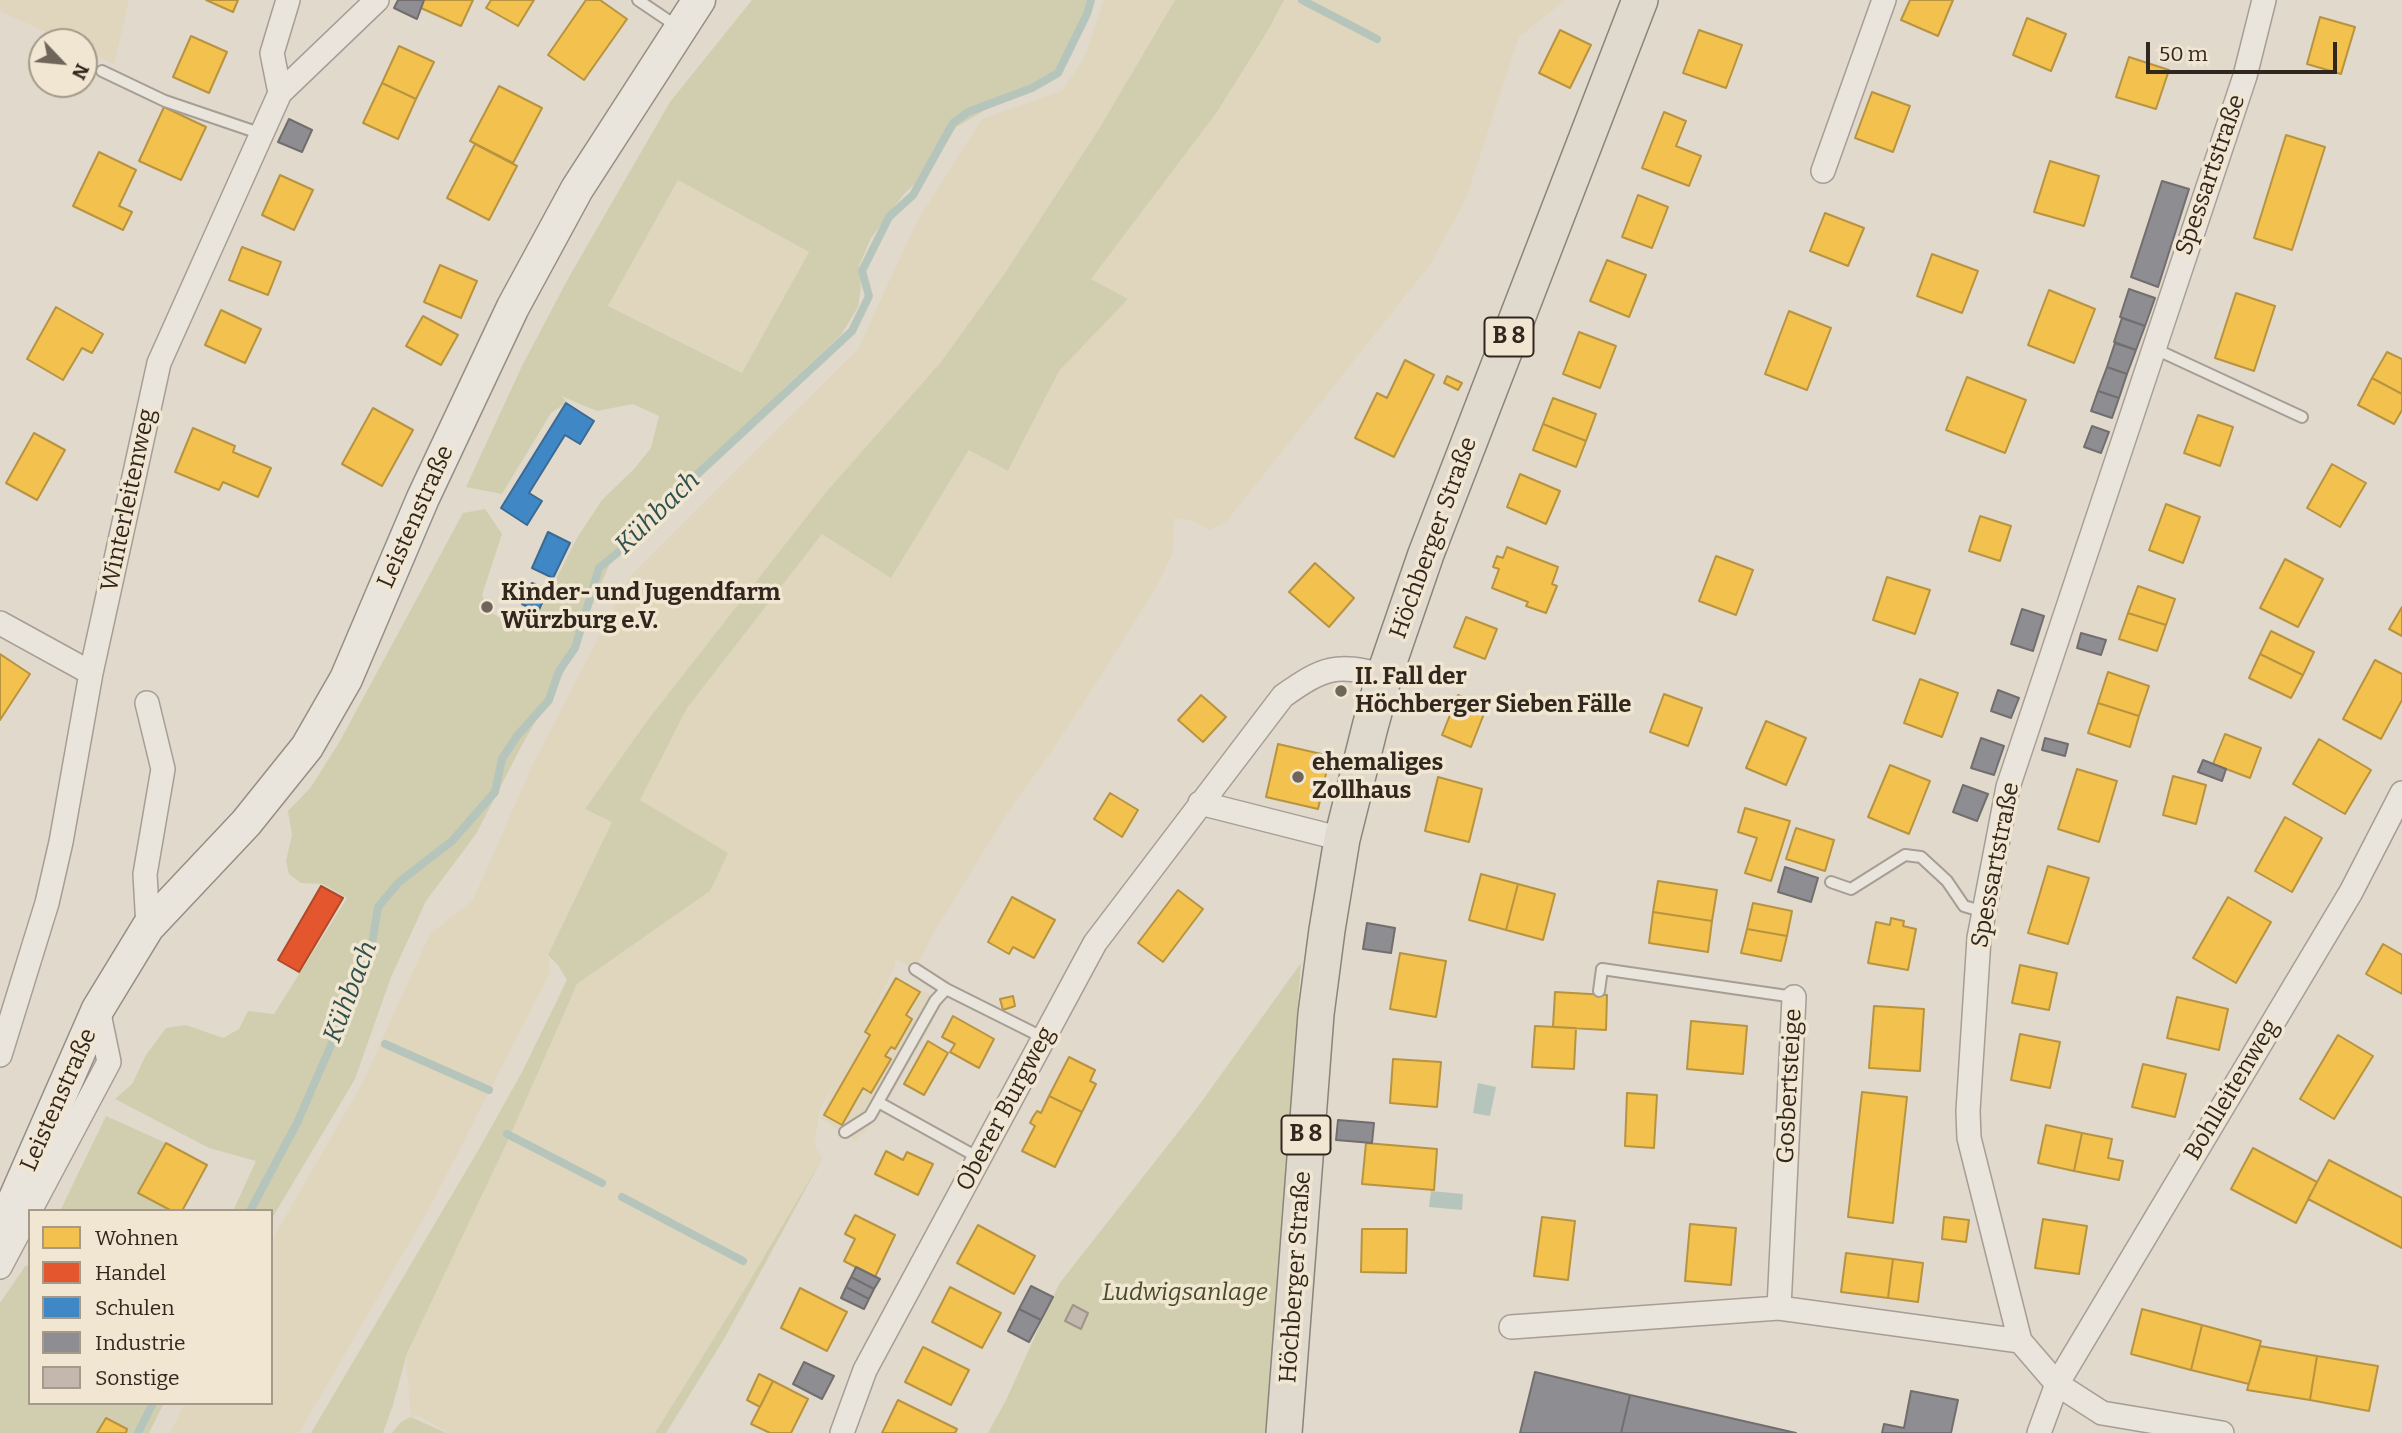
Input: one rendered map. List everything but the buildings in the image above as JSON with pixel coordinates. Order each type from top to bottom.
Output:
[{"type":"main road","name":"Leistenstraße","points":[[0,1227],[98,1009],[148,927],[246,823],[307,747],[346,679],[423,498],[513,307],[577,189],[699,0]]},
{"type":"main road","name":"Höchberger Straße","points":[[1284,1433],[1316,1014],[1342,839],[1384,676],[1431,541],[1640,0]]},
{"type":"street","points":[[280,93],[272,54],[288,0]]},
{"type":"street","name":"Winterleitenweg","points":[[0,1055],[47,903],[91,673],[159,363],[280,93],[377,0]]},
{"type":"street","points":[[1824,171],[1884,0]]},
{"type":"street","name":"Spessartstraße","points":[[2222,1433],[2102,1413],[2057,1384],[2020,1341],[1969,1138],[1968,1111],[1979,938],[2008,787],[2245,76],[2264,0]]},
{"type":"street","points":[[0,623],[91,673]]},
{"type":"street","name":"Oberer Burgweg","points":[[842,1433],[865,1370],[1095,943],[1283,696],[1312,675],[1333,668],[1357,668],[1384,676]]},
{"type":"street","points":[[147,703],[163,769],[145,874],[148,927]]},
{"type":"street","name":"Bohlleitenweg","points":[[2039,1433],[2057,1384],[2343,904],[2402,793]]},
{"type":"street","points":[[1200,803],[1342,839]]},
{"type":"street","name":"Gosbertsteige","points":[[1779,1308],[1794,997]]},
{"type":"street","name":"Leistenstraße","points":[[31,1209],[108,1062],[98,1009]]},
{"type":"street","name":"Leistenstraße","points":[[0,1267],[28,1214]]},
{"type":"street","points":[[1511,1327],[1779,1308],[2020,1341]]},
{"type":"lane","points":[[638,0],[681,28]]},
{"type":"lane","points":[[102,71],[165,101],[261,134]]},
{"type":"lane","points":[[2153,348],[2302,418]]},
{"type":"lane","points":[[1831,882],[1851,889],[1905,855],[1916,855],[1947,881],[1964,906],[1984,912]]},
{"type":"lane","points":[[915,968],[946,989],[1044,1038]]},
{"type":"lane","name":"Gosbertsteige","points":[[1599,991],[1602,969],[1794,997]]},
{"type":"lane","points":[[845,1132],[870,1116],[935,1001],[946,989]]},
{"type":"lane","points":[[878,1102],[979,1158]]},
{"type":"shaded area","points":[[0,0],[129,0],[114,64],[98,57],[98,28],[37,28],[0,11]]},
{"type":"shaded area","points":[[1104,0],[1175,0],[1099,129],[1005,273],[941,362],[826,492],[647,721],[586,808],[612,822],[548,955],[550,972],[430,1207],[299,1433],[170,1433],[184,1405],[273,1405],[273,1239],[363,1082],[430,934],[473,900],[533,764],[631,575],[858,349],[917,221],[982,119],[1062,91],[1085,56]]},
{"type":"shaded area","points":[[1284,0],[1565,0],[1519,37],[1465,201],[1429,266],[1226,522],[1209,530],[1193,521],[1174,518],[1173,552],[1158,584],[1104,671],[1008,812],[934,932],[915,969],[896,959],[894,969],[860,1035],[894,976],[944,1002],[880,1115],[856,1141],[821,1119],[833,1085],[820,1110],[815,1139],[816,1149],[823,1157],[655,1433],[448,1433],[419,1416],[411,1417],[406,1353],[510,1136],[577,984],[710,891],[727,853],[640,800],[687,708],[822,534],[891,577],[970,450],[1009,471],[1059,371],[1128,299],[1090,279],[1217,112]]},
{"type":"shaded area","points":[[678,180],[809,252],[743,373],[608,306]]},
{"type":"shaded area","points":[[1478,1083],[1496,1087],[1490,1116],[1473,1113]]},
{"type":"shaded area","points":[[1431,1191],[1463,1194],[1462,1210],[1429,1207]]},
{"type":"green space","points":[[752,0],[1087,0],[1079,34],[1065,65],[1027,93],[987,109],[956,127],[932,167],[904,194],[871,238],[859,266],[861,288],[858,307],[841,335],[781,391],[644,538],[610,563],[565,670],[476,834],[426,901],[391,977],[355,1079],[273,1217],[273,1209],[234,1209],[256,1161],[209,1148],[115,1099],[132,1084],[146,1055],[166,1028],[186,1025],[223,1038],[239,1029],[248,1011],[274,1014],[347,898],[323,884],[301,883],[289,874],[286,861],[292,835],[288,811],[311,787],[340,741],[463,513],[485,509],[502,534],[482,595],[490,612],[516,627],[536,619],[577,538],[602,500],[651,448],[659,416],[633,404],[597,411],[561,396],[567,402],[551,413],[502,494],[466,487],[522,366],[569,277],[670,102]],"holes":[[[678,180],[809,252],[742,373],[608,306]]]},
{"type":"green space","points":[[1175,0],[1284,0],[1217,112],[1091,279],[1128,299],[1059,371],[1008,471],[969,450],[891,578],[822,534],[687,708],[640,800],[728,853],[710,891],[577,984],[510,1136],[407,1353],[383,1433],[311,1433],[479,1149],[522,1072],[567,980],[548,955],[612,822],[585,809],[647,721],[826,492],[941,362],[1005,273],[1099,129]]},
{"type":"green space","name":"Ludwigsanlage","points":[[1301,963],[1266,1433],[988,1433],[1059,1284],[1197,1108]]},
{"type":"green space","points":[[106,1116],[166,1143],[139,1192],[169,1209],[61,1209]]},
{"type":"green space","points":[[823,1157],[724,1339],[666,1433],[655,1433],[746,1287]]},
{"type":"green space","points":[[26,1265],[28,1405],[163,1405],[149,1433],[126,1433],[127,1429],[106,1418],[97,1433],[0,1433],[0,1303]]},
{"type":"green space","points":[[411,1417],[446,1433],[392,1433],[401,1422]]},
{"type":"waterway","name":"Kühbach","points":[[251,1209],[297,1123],[370,956],[378,907],[399,882],[452,841],[495,792],[502,759],[517,736],[549,700],[559,671],[575,648],[599,568],[655,522],[662,507],[852,331],[869,296],[862,271],[889,217],[913,195],[953,123],[968,112],[1032,88],[1058,73],[1087,14],[1091,0]]},
{"type":"waterway","points":[[1302,0],[1377,39]]},
{"type":"waterway","points":[[385,1044],[489,1090]]},
{"type":"waterway","points":[[507,1134],[602,1183]]},
{"type":"waterway","points":[[622,1197],[743,1261]]},
{"type":"waterway","name":"Kühbach","points":[[138,1433],[152,1405]]},
{"type":"place","name":"Kinder- und Jugendfarm Würzburg e.V.","points":[[487,607]]},
{"type":"place","name":"II. Fall der Höchberger Sieben Fälle","points":[[1341,691]]},
{"type":"place","name":"ehemaliges Zollhaus","points":[[1298,777]]}]
